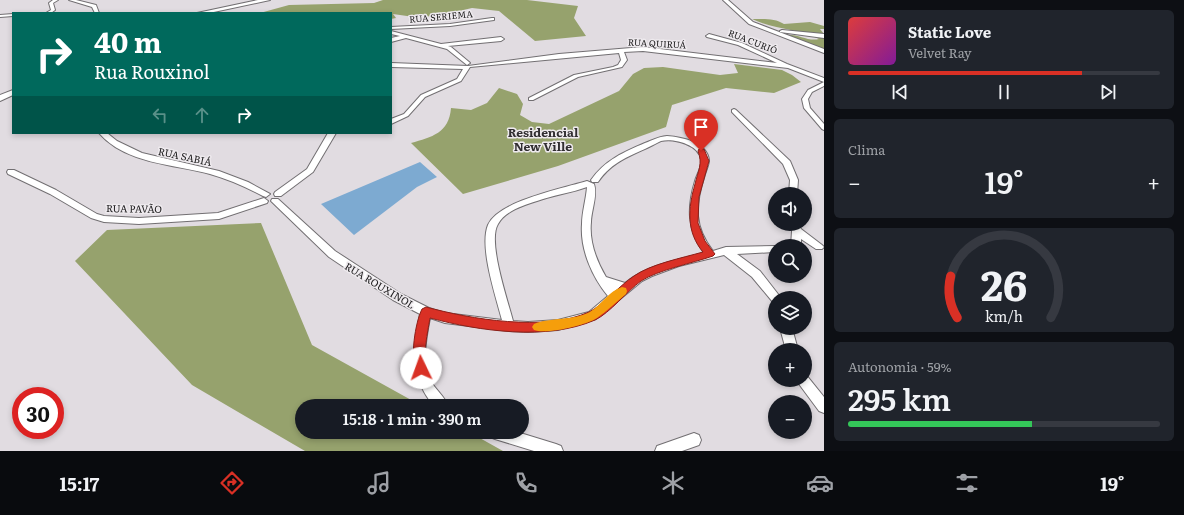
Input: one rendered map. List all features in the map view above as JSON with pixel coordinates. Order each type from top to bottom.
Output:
[{"type":"main road","points":[[205,12],[267,0]]},
{"type":"main road","points":[[0,98],[12,92]]},
{"type":"street","points":[[50,12],[54,9],[51,2],[56,0]]},
{"type":"street","points":[[72,0],[94,6],[97,12]]},
{"type":"street","points":[[725,0],[745,19],[794,40],[824,38]]},
{"type":"street","points":[[0,16],[12,15]]},
{"type":"street","name":"RUA SERIEMA","points":[[392,28],[450,25],[492,19]]},
{"type":"street","points":[[745,19],[783,31],[824,38]]},
{"type":"street","points":[[774,32],[783,31]]},
{"type":"street","points":[[392,32],[442,45],[448,48],[465,65],[461,78],[423,96],[406,115],[392,122]]},
{"type":"street","points":[[794,33],[802,40],[824,51]]},
{"type":"street","points":[[392,40],[406,36]]},
{"type":"street","name":"RUA CURIÓ","points":[[709,36],[740,44],[789,66]]},
{"type":"street","points":[[442,45],[501,39]]},
{"type":"street","points":[[448,48],[455,44]]},
{"type":"street","points":[[531,99],[576,76],[617,67],[624,60],[621,50]]},
{"type":"street","name":"RUA QUIRUÁ","points":[[392,65],[450,66],[486,64],[621,50],[668,51],[754,63],[789,66],[824,80]]},
{"type":"street","points":[[824,84],[810,91],[804,98],[807,108],[824,128]]},
{"type":"street","points":[[734,111],[787,164],[794,180],[794,187]]},
{"type":"street","name":"RUA SABIÁ","points":[[104,134],[114,143],[133,153],[170,164],[210,171],[232,179],[265,198]]},
{"type":"street","points":[[265,198],[273,192],[277,197],[310,170],[331,134]]},
{"type":"street","points":[[509,326],[491,253],[490,230],[492,225],[500,216],[510,209],[535,199],[594,184],[605,168],[617,158],[658,140],[668,139],[685,142],[698,148],[704,156],[704,165],[695,197],[694,223],[700,243],[710,254]]},
{"type":"street","name":"RUA PAVÃO","points":[[11,172],[53,192],[94,216],[104,219],[139,221],[220,216],[265,198]]},
{"type":"street","points":[[594,184],[596,194],[591,198],[586,222],[586,238],[591,256],[615,297]]},
{"type":"street","name":"RUA ROUXINOL","points":[[277,197],[315,239],[348,266],[396,297],[426,312],[457,320],[509,326],[543,327],[580,320],[592,316],[648,273],[710,254],[726,251],[768,249]]},
{"type":"street","points":[[799,231],[821,247]]},
{"type":"street","points":[[726,251],[756,274],[770,291]]},
{"type":"street","points":[[604,280],[627,288]]},
{"type":"street","points":[[426,312],[420,340],[419,357],[421,368],[430,394],[435,399]]},
{"type":"street","points":[[808,387],[824,407]]},
{"type":"street","points":[[517,439],[556,451]]},
{"type":"street","points":[[662,451],[694,440]]},
{"type":"green space","points":[[383,0],[527,0],[578,6],[574,18],[586,36],[535,41],[499,11],[472,8],[437,16],[414,17],[393,14],[396,18],[392,19],[392,12],[264,12],[289,5],[374,3]]},
{"type":"green space","points":[[752,19],[773,20],[784,24],[810,22],[824,26],[824,29],[820,29],[824,34],[824,49],[785,35],[794,35],[815,40],[819,39],[811,35],[761,23]]},
{"type":"green space","points":[[734,64],[782,70],[801,82],[774,93],[726,88],[672,105],[666,127],[558,166],[463,194],[411,143],[426,139],[438,133],[447,123],[451,108],[471,110],[487,103],[499,88],[517,94],[523,104],[520,115],[532,122],[549,124],[619,91],[633,74],[644,68],[663,67],[720,75],[738,73]]},
{"type":"green space","points":[[261,223],[312,345],[409,399],[295,399],[295,439],[482,439],[503,451],[305,451],[192,385],[75,261],[107,230]]},
{"type":"water","points":[[420,162],[437,177],[417,187],[354,235],[321,204]]},
{"type":"slow traffic","points":[[538,327],[558,325],[592,316],[622,291]]},
{"type":"district","name":"Residencial New Ville","points":[[543,139]]},
{"type":"route","points":[[421,368],[419,357],[420,340],[426,312],[445,318],[509,326],[543,327],[558,325],[592,316],[638,278],[648,273],[710,254],[700,243],[694,223],[695,197],[705,161],[701,151]]}]
